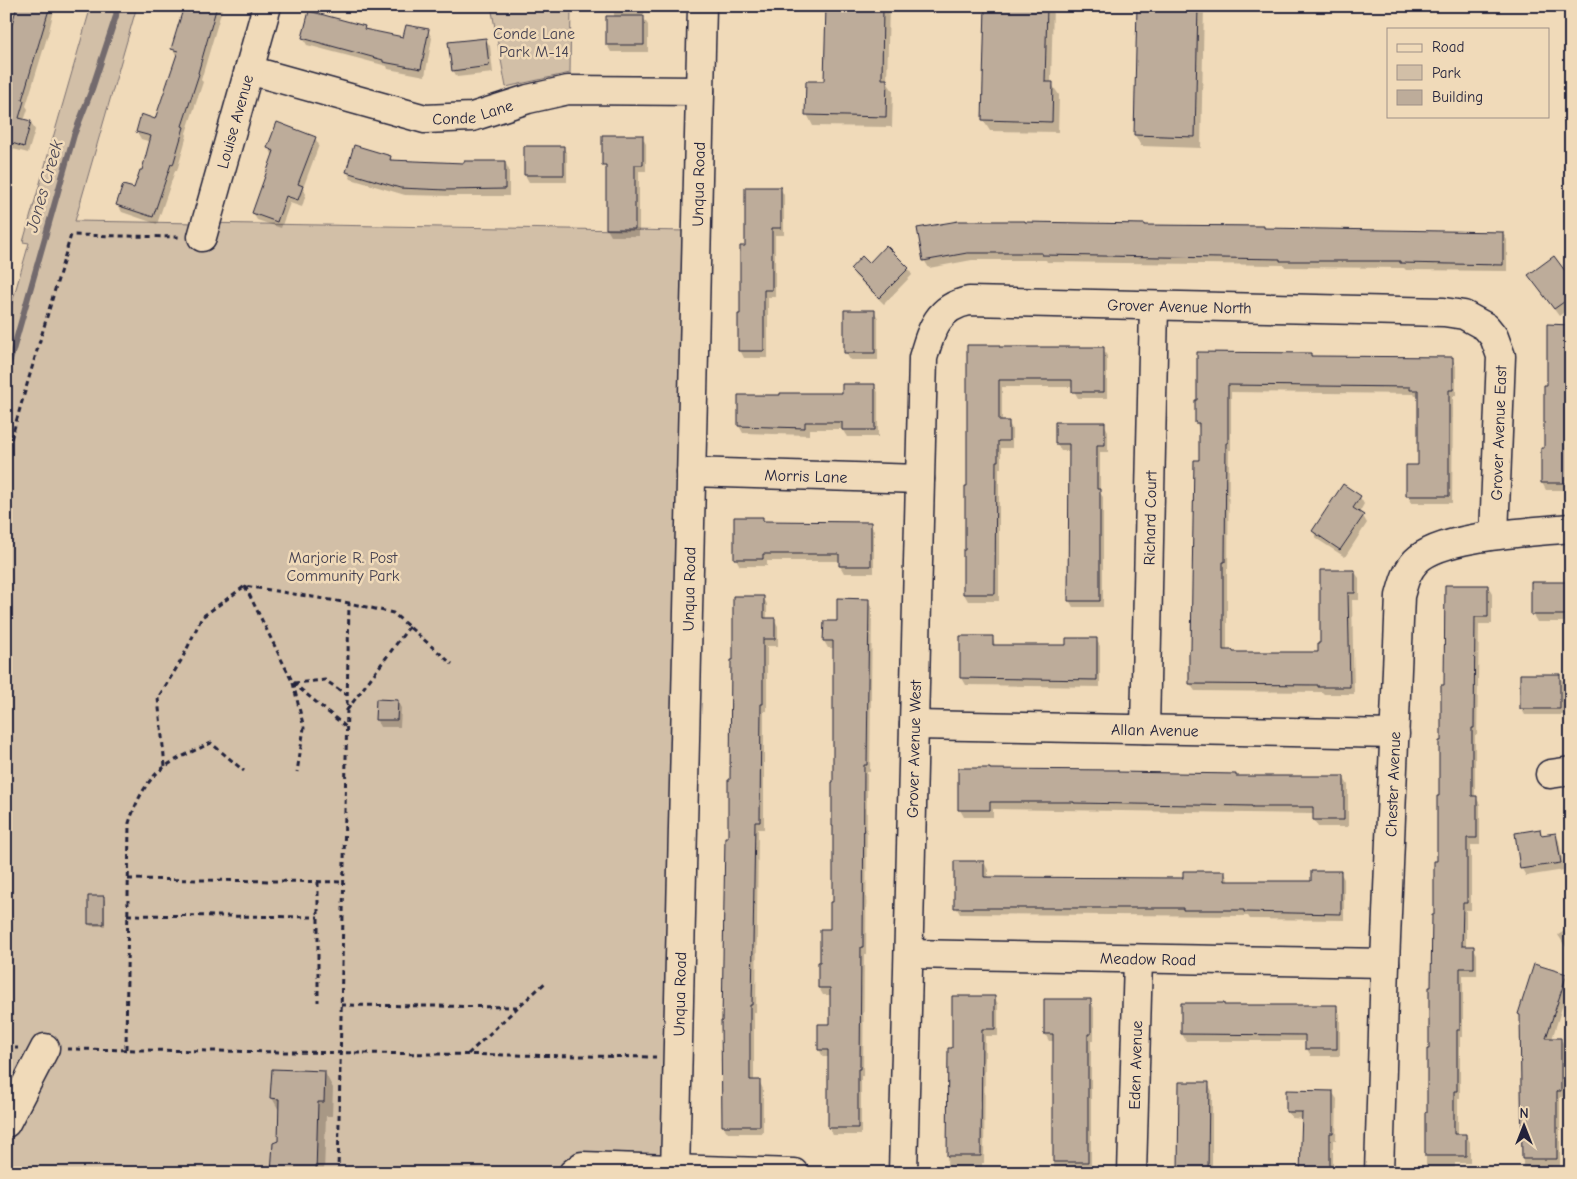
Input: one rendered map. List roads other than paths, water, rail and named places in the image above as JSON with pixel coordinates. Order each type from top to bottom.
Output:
[{"type":"street","name":"Louise Avenue","points":[[202,238],[267,6]]},
{"type":"street","name":"Unqua Road","points":[[675,1171],[702,6]]},
{"type":"street","name":"Conde Lane","points":[[249,70],[425,119],[472,117],[528,99],[568,90],[700,91]]},
{"type":"street","name":"Grover Avenue North","points":[[933,326],[947,309],[958,303],[969,301],[1436,312]]},
{"type":"street","name":"Richard Court","points":[[1145,729],[1154,306]]},
{"type":"street","name":"Grover Avenue East","points":[[1436,312],[1464,315],[1486,327],[1494,338],[1501,356],[1494,535]]},
{"type":"street","name":"Grover Avenue West","points":[[903,1173],[922,358],[933,326]]},
{"type":"street","name":"Morris Lane","points":[[691,472],[920,479]]},
{"type":"street","name":"Chester Avenue","points":[[1379,1173],[1385,963],[1400,596],[1406,574],[1417,560],[1438,548],[1494,535],[1571,528]]},
{"type":"street","name":"Allan Avenue","points":[[914,725],[1395,734]]},
{"type":"street","name":"Meadow Road","points":[[909,954],[1385,963]]},
{"type":"street","name":"Eden Avenue","points":[[1132,1173],[1138,959]]},
{"type":"street","points":[[6,1123],[45,1048]]},
{"type":"street","points":[[573,1173],[582,1166],[675,1171],[794,1173]]},
{"type":"waterway","name":"Jones Creek","points":[[6,375],[74,135],[92,89],[116,16],[117,6]]},
{"type":"park label","name":"Conde Lane Park M-14","points":[[534,42]]},
{"type":"park label","name":"Marjorie R. Post Community Park","points":[[343,566]]}]
